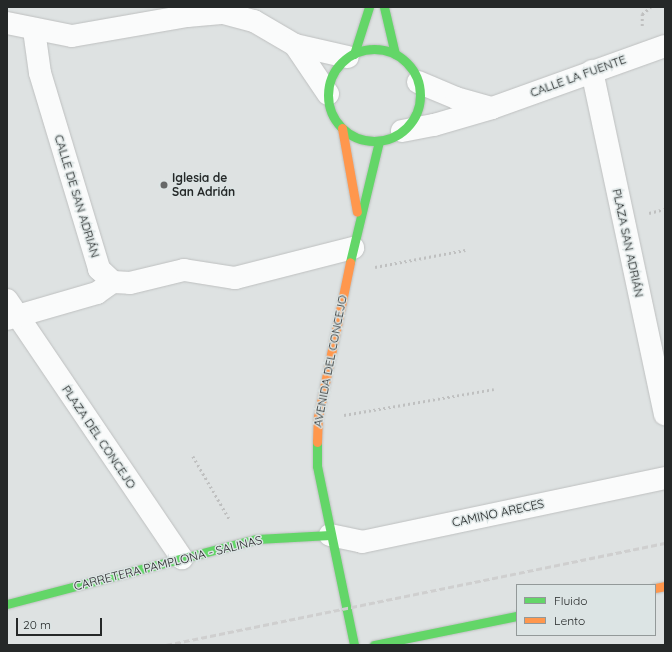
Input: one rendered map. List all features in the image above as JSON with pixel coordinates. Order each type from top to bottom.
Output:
[{"type":"street","points":[[7,23],[34,30],[72,36],[224,13],[254,20],[295,45],[351,55],[374,49],[395,54],[409,66],[418,82],[418,109],[412,121],[402,131],[379,141],[364,140],[342,128],[329,107],[328,94],[334,73],[351,55],[369,7]]},
{"type":"street","points":[[384,7],[395,54]]},
{"type":"street","name":"CALLE DE SAN ADRIÁN","points":[[34,30],[40,73],[99,269],[113,282]]},
{"type":"street","points":[[295,45],[328,94]]},
{"type":"street","name":"CALLE LA FUENTE","points":[[402,131],[434,125],[492,108],[665,46]]},
{"type":"street","name":"PLAZA SAN ADRIÁN","points":[[592,71],[665,414]]},
{"type":"street","points":[[418,82],[456,98],[492,108]]},
{"type":"street","name":"AVENIDA DEL CONCEJO","points":[[342,128],[359,219]]},
{"type":"street","name":"AVENIDA DEL CONCEJO","points":[[354,645],[330,535],[317,466],[318,417],[347,273],[379,141]]},
{"type":"street","points":[[10,312],[97,293],[113,282],[130,283],[184,270],[235,278],[353,248]]},
{"type":"street","name":"PLAZA DEL CONCEJO","points":[[10,312],[182,558]]},
{"type":"street","name":"CAMINO ARECES","points":[[330,535],[362,542],[665,478]]},
{"type":"street","name":"CARRETERA PAMPLONA - SALINAS","points":[[7,604],[257,539],[330,535]]},
{"type":"street","points":[[374,645],[516,616]]},
{"type":"path","points":[[644,214],[665,209]]},
{"type":"path","points":[[347,273],[465,250]]},
{"type":"path","points":[[318,417],[356,414],[494,389]]},
{"type":"path","points":[[194,456],[243,543]]},
{"type":"railway","points":[[166,645],[665,543]]},
{"type":"traffic: fast","points":[[354,54],[369,7]]},
{"type":"traffic: fast","points":[[384,7],[395,54]]},
{"type":"traffic: fast","points":[[374,49],[391,53],[406,63],[416,78],[420,95],[416,112],[406,127],[391,137],[374,141],[357,137],[342,127],[332,112],[328,95],[332,78],[342,63],[357,53],[374,49]]},
{"type":"traffic: fast","points":[[350,262],[379,141]]},
{"type":"traffic: fast","points":[[317,442],[317,466],[354,645]]},
{"type":"traffic: fast","points":[[7,604],[257,539],[330,535]]},
{"type":"traffic: fast","points":[[374,645],[516,616]]},
{"type":"traffic: slow","points":[[342,128],[357,212]]},
{"type":"traffic: slow","points":[[317,442],[318,417],[350,262]]},
{"type":"traffic: slow","points":[[656,588],[665,586]]},
{"type":"place","name":"Iglesia de San Adrián","points":[[164,185]]}]
